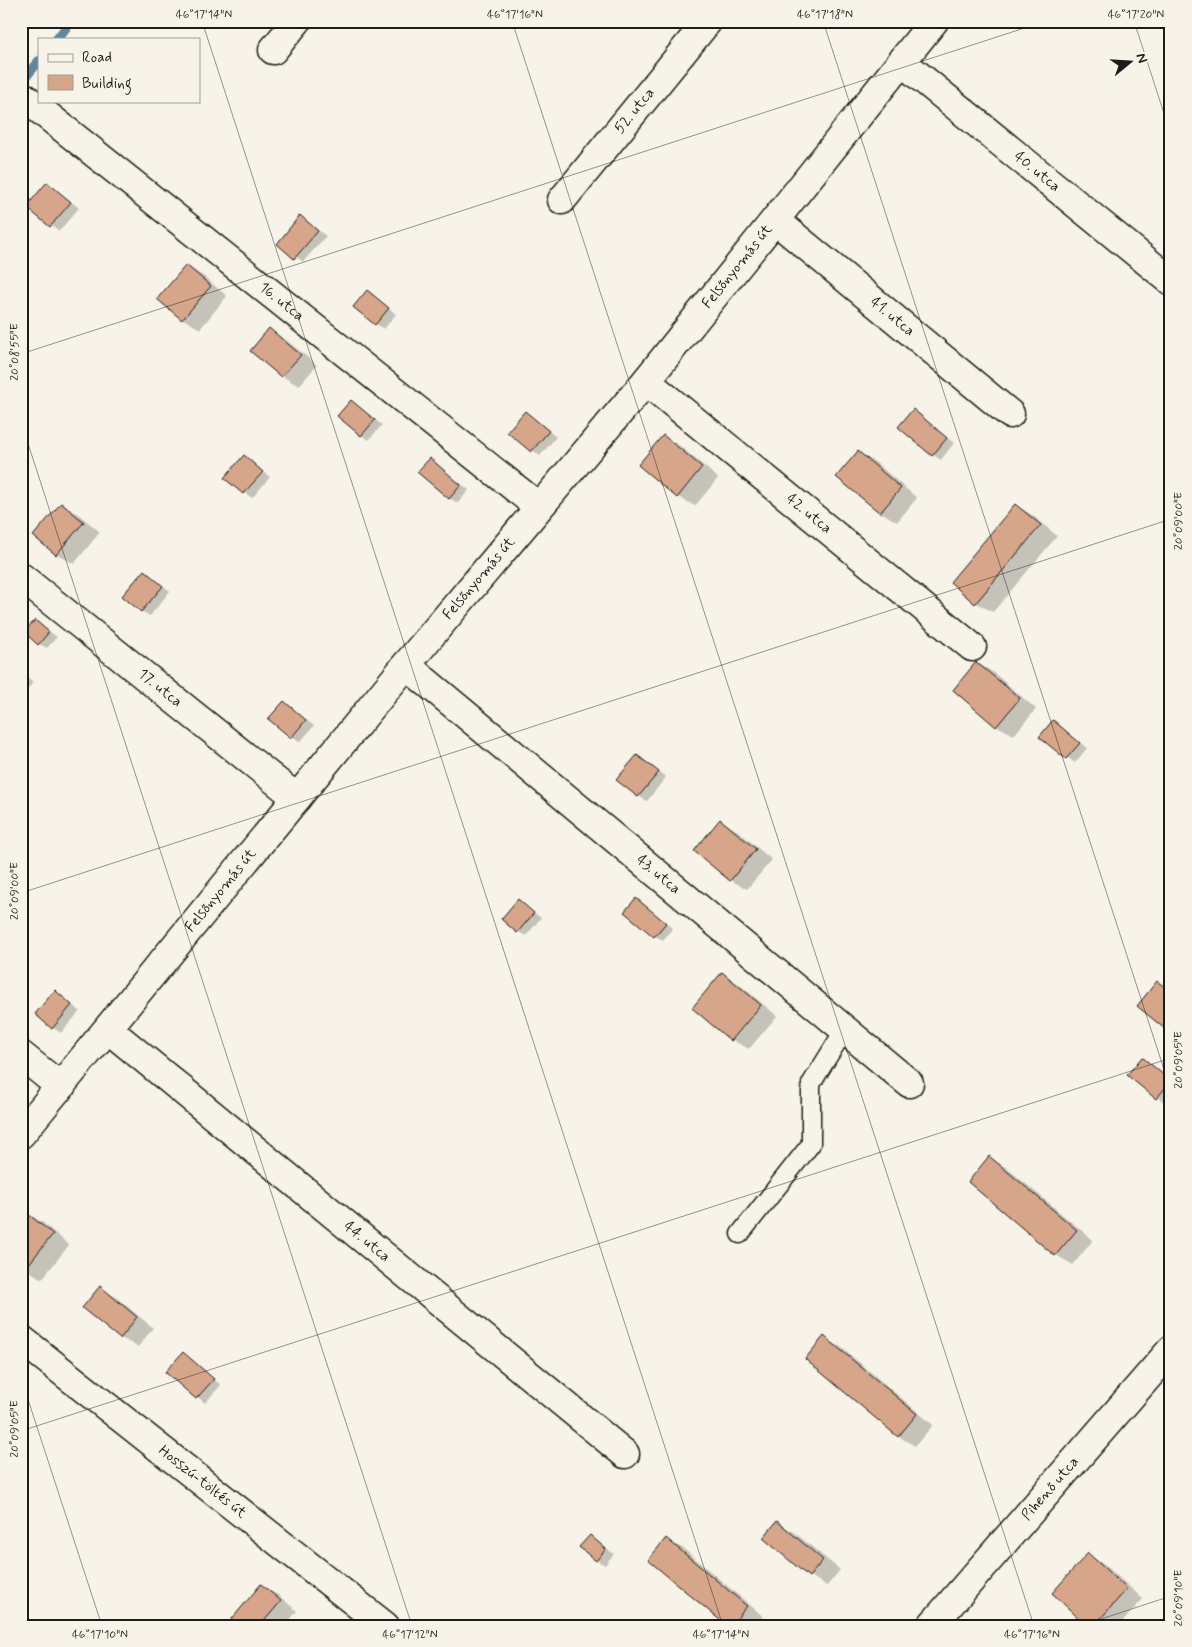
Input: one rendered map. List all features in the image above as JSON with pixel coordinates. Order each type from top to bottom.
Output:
[{"type":"street","points":[[274,50],[297,21]]},
{"type":"street","name":"52. utca","points":[[562,200],[708,21]]},
{"type":"street","name":"Felsőnyomás út","points":[[21,1134],[406,665],[646,381],[934,21]]},
{"type":"street","name":"40. utca","points":[[902,62],[1171,281]]},
{"type":"street","name":"16. utca","points":[[24,97],[539,507]]},
{"type":"street","name":"41. utca","points":[[775,220],[1010,414]]},
{"type":"street","name":"42. utca","points":[[646,381],[972,647]]},
{"type":"street","name":"17. utca","points":[[21,577],[298,798]]},
{"type":"street","name":"43. utca","points":[[406,665],[910,1082]]},
{"type":"street","name":"44. utca","points":[[108,1029],[625,1454]]},
{"type":"street","points":[[21,1055],[61,1086]]},
{"type":"street","name":"Hosszú-töltés út","points":[[21,1339],[385,1626]]},
{"type":"street","name":"Pihenő utca","points":[[930,1626],[1171,1350]]},
{"type":"lane","points":[[740,1234],[811,1144],[811,1084],[845,1029]]},
{"type":"building","points":[[47,182],[71,202],[50,227],[26,207]]},
{"type":"building","points":[[300,215],[318,231],[294,259],[277,244]]},
{"type":"building","points":[[186,265],[211,286],[182,320],[157,299]]},
{"type":"building","points":[[367,290],[389,308],[375,325],[353,307]]},
{"type":"building","points":[[269,328],[301,355],[281,377],[250,351]]},
{"type":"building","points":[[351,400],[375,420],[361,436],[337,416]]},
{"type":"building","points":[[913,409],[947,438],[932,456],[898,427]]},
{"type":"building","points":[[525,411],[549,431],[531,452],[507,432]]},
{"type":"building","points":[[663,435],[702,467],[677,498],[638,465]]},
{"type":"building","points":[[858,451],[901,488],[880,513],[836,477]]},
{"type":"building","points":[[244,455],[263,472],[243,494],[224,478]]},
{"type":"building","points":[[430,458],[461,485],[449,499],[417,472]]},
{"type":"building","points":[[61,503],[84,522],[56,555],[33,536]]},
{"type":"building","points":[[1015,504],[1041,525],[975,604],[950,582]]},
{"type":"building","points":[[144,570],[163,586],[141,612],[122,596]]},
{"type":"building","points":[[35,620],[49,632],[38,645],[24,632]]},
{"type":"building","points":[[976,662],[1020,698],[996,727],[953,690]]},
{"type":"building","points":[[284,701],[306,720],[291,738],[268,719]]},
{"type":"building","points":[[1053,720],[1080,743],[1066,759],[1039,737]]},
{"type":"building","points":[[637,755],[659,772],[638,797],[616,780]]},
{"type":"building","points":[[720,819],[756,849],[730,881],[694,851]]},
{"type":"building","points":[[636,898],[666,923],[654,937],[624,912]]},
{"type":"building","points":[[518,899],[534,913],[517,933],[501,919]]},
{"type":"building","points":[[722,972],[761,1005],[731,1041],[692,1008]]},
{"type":"building","points":[[1157,981],[1171,992],[1171,1034],[1137,1006]]},
{"type":"building","points":[[55,990],[72,1005],[52,1029],[35,1014]]},
{"type":"building","points":[[1142,1057],[1171,1081],[1156,1099],[1127,1075]]},
{"type":"building","points":[[989,1156],[1077,1230],[1055,1256],[968,1182]]},
{"type":"building","points":[[24,1211],[53,1234],[24,1270],[21,1268],[21,1215]]},
{"type":"building","points":[[100,1286],[137,1317],[120,1339],[82,1308]]},
{"type":"building","points":[[824,1336],[917,1414],[898,1437],[805,1359]]},
{"type":"building","points":[[183,1352],[214,1379],[196,1399],[165,1372]]},
{"type":"building","points":[[777,1521],[823,1560],[809,1577],[763,1538]]},
{"type":"building","points":[[590,1535],[606,1549],[596,1561],[579,1547]]},
{"type":"building","points":[[666,1538],[747,1606],[731,1626],[727,1626],[648,1560]]},
{"type":"building","points":[[1088,1553],[1127,1589],[1094,1626],[1087,1626],[1052,1593]]},
{"type":"building","points":[[261,1584],[281,1601],[260,1626],[226,1626]]},
{"type":"waterway","points":[[58,38],[71,21]]},
{"type":"waterway","points":[[21,82],[38,62]]}]
